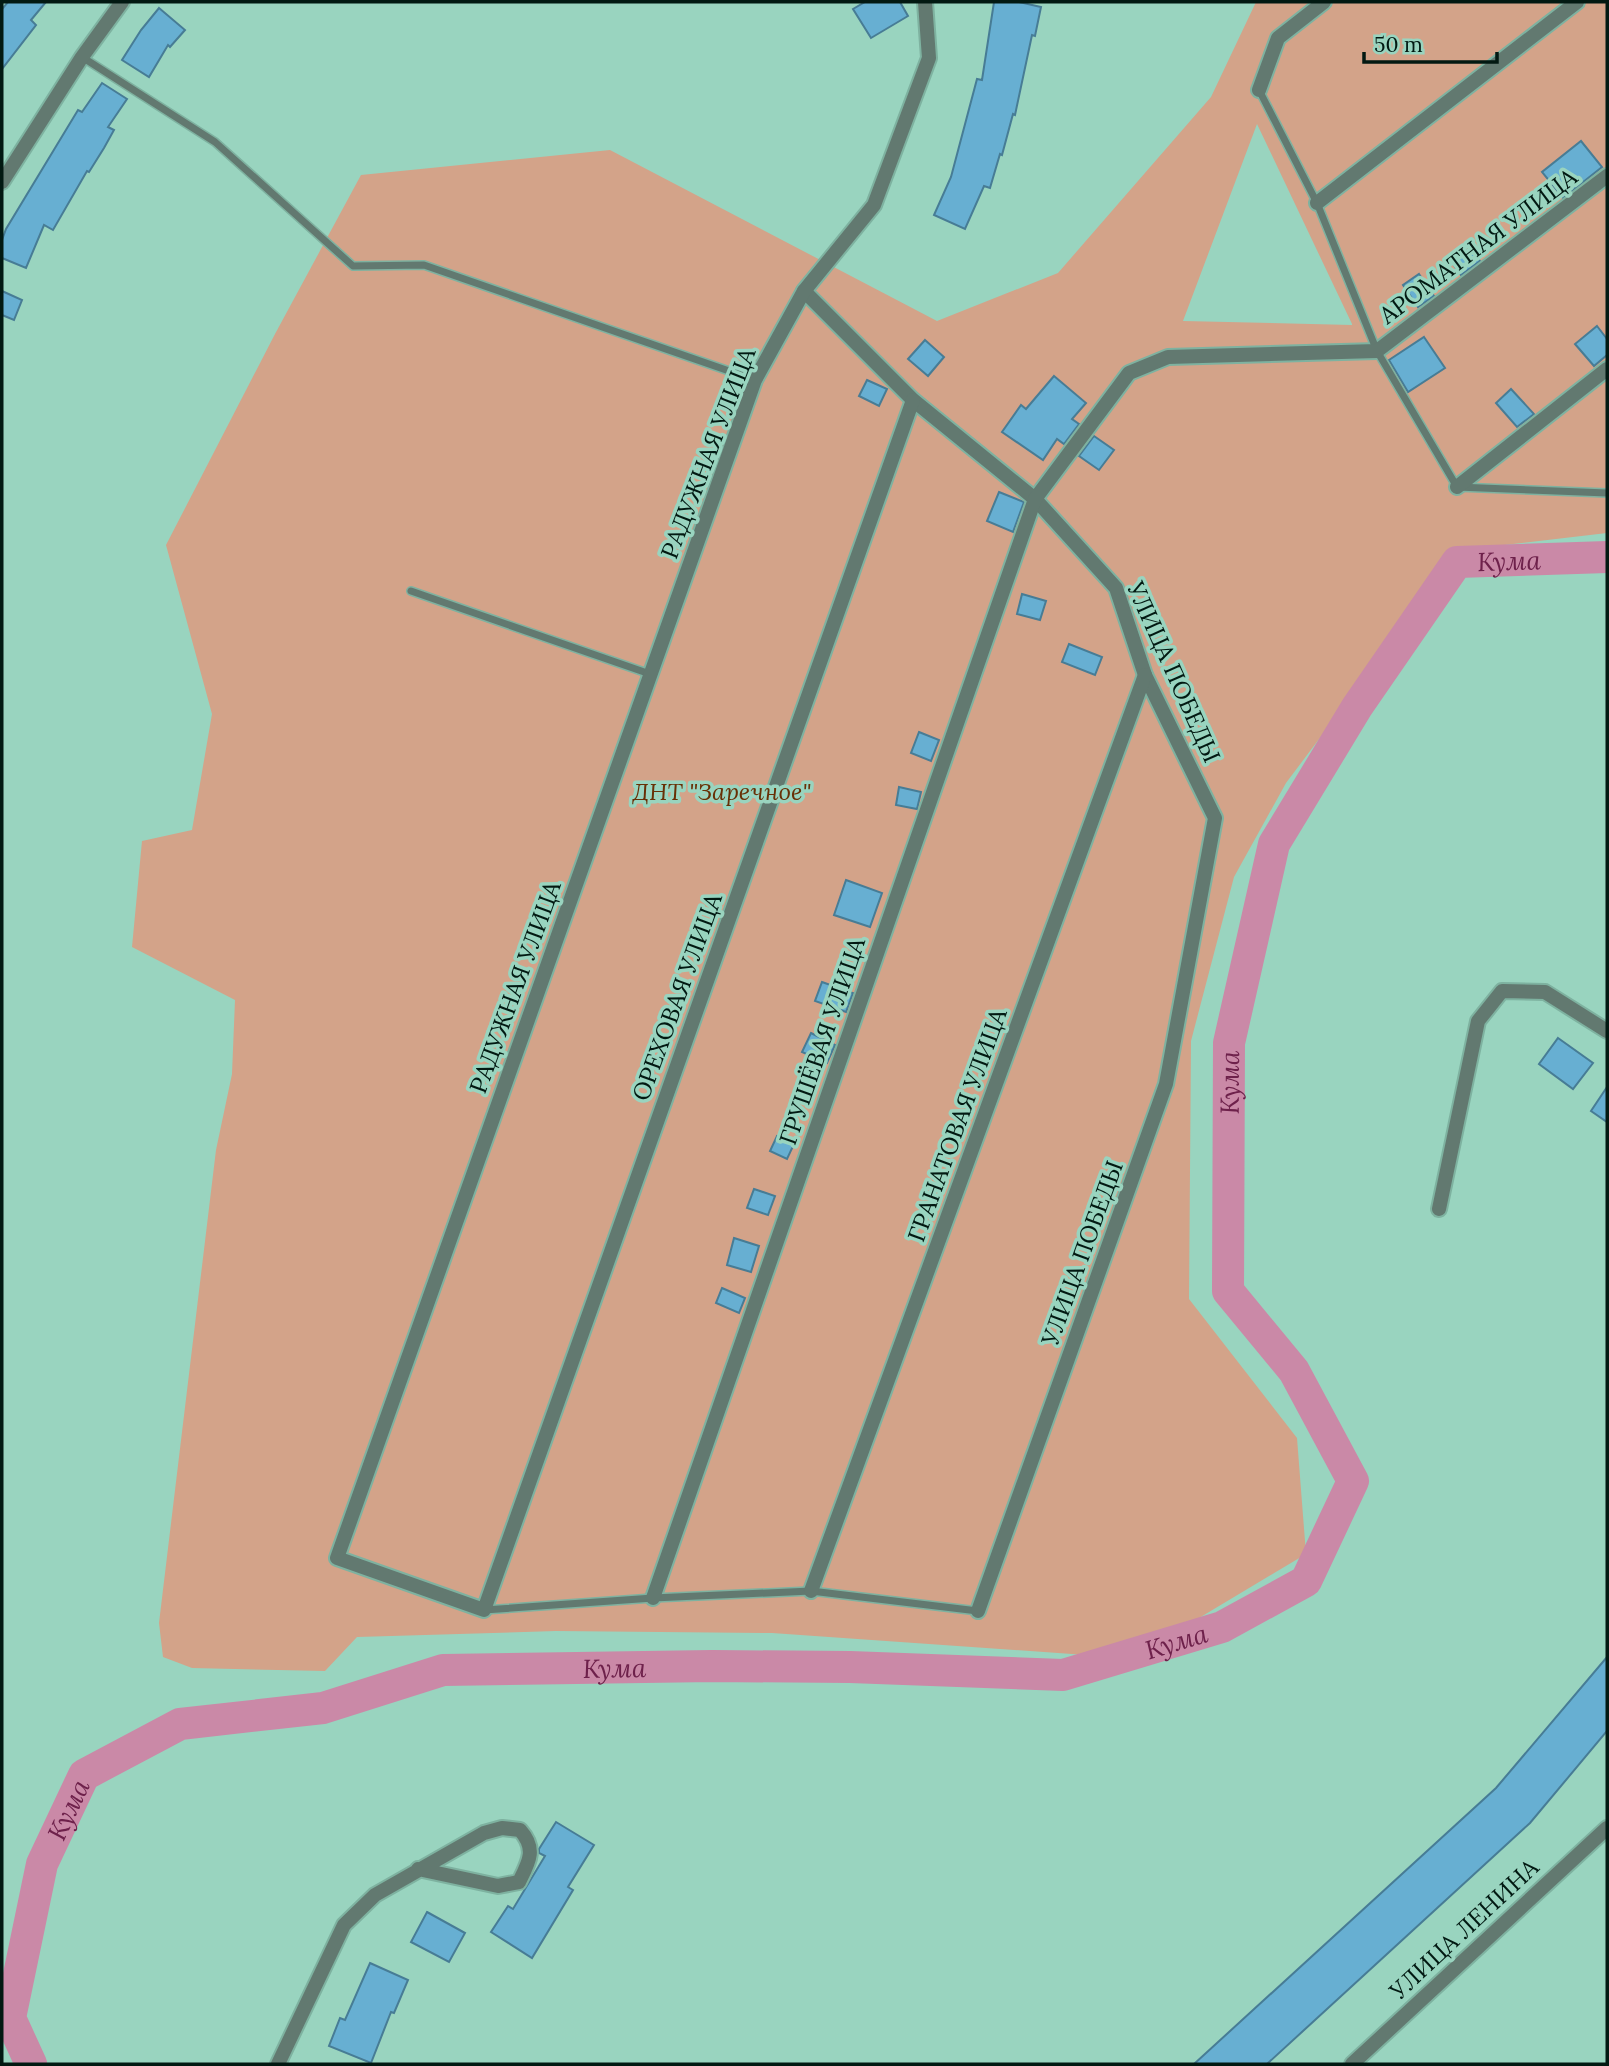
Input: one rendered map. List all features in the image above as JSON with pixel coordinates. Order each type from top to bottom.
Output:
[{"type":"street","points":[[2,182],[82,57],[122,2]]},
{"type":"street","points":[[804,291],[874,205],[929,58],[925,2]]},
{"type":"street","points":[[1259,90],[1278,38],[1324,2]]},
{"type":"street","points":[[1317,203],[1577,2]]},
{"type":"street","name":"АРОМАТНАЯ УЛИЦА","points":[[1377,351],[1607,176]]},
{"type":"street","name":"РАДУЖНАЯ УЛИЦА","points":[[484,1610],[337,1558],[755,380],[804,291]]},
{"type":"street","name":"УЛИЦА ПОБЕДЫ","points":[[804,291],[913,400],[1035,499],[1116,588],[1145,675],[1215,818],[1166,1084],[978,1611]]},
{"type":"street","name":"ГРУШЁВАЯ УЛИЦА","points":[[653,1598],[1035,499],[1129,373],[1168,357],[1377,351]]},
{"type":"street","points":[[1457,487],[1607,369]]},
{"type":"street","name":"ОРЕХОВАЯ УЛИЦА","points":[[484,1610],[913,400]]},
{"type":"street","name":"ГРАНАТОВАЯ УЛИЦА","points":[[811,1591],[1145,675]]},
{"type":"street","points":[[1439,1209],[1478,1021],[1502,991],[1545,992],[1607,1031]]},
{"type":"street","points":[[278,2064],[344,1925],[375,1895],[418,1869],[484,1833],[502,1828],[520,1830],[529,1840],[530,1859],[519,1882],[498,1886],[418,1869]]},
{"type":"street","name":"УЛИЦА ЛЕНИНА","points":[[1353,2064],[1607,1828]]},
{"type":"lane","points":[[82,57],[215,142],[353,266],[424,265],[755,380]]},
{"type":"lane","points":[[1259,90],[1317,203],[1377,351],[1457,487],[1607,494]]},
{"type":"lane","points":[[411,591],[650,674]]},
{"type":"lane","points":[[484,1610],[653,1598],[811,1591],[978,1611]]},
{"type":"green space","name":"ДНТ \"Заречное\"","points":[[1256,2],[1607,2],[1607,533],[1461,550],[1286,783],[1234,877],[1191,1041],[1189,1299],[1297,1438],[1306,1554],[1194,1621],[1086,1655],[772,1633],[556,1631],[357,1637],[325,1671],[192,1668],[163,1657],[159,1623],[216,1150],[232,1074],[235,1000],[132,947],[142,841],[192,830],[212,714],[166,545],[361,175],[610,150],[937,321],[1058,273],[1211,97]],"holes":[[[1257,124],[1352,325],[1183,321]]]},
{"type":"building","points":[[8,2],[46,2],[31,20],[36,25],[2,69],[2,9]]},
{"type":"building","points":[[865,2],[900,2],[908,16],[871,38],[853,9]]},
{"type":"building","points":[[994,2],[1019,2],[1041,7],[1035,36],[1032,35],[1015,115],[1013,114],[1002,155],[1000,154],[990,188],[984,186],[965,229],[934,215],[951,177],[977,79],[982,80]]},
{"type":"building","points":[[159,8],[185,30],[170,47],[168,45],[149,77],[122,60]]},
{"type":"building","points":[[102,83],[127,99],[108,127],[114,130],[104,148],[89,172],[87,171],[53,230],[44,225],[26,268],[2,258],[2,240],[6,229],[78,110],[82,112]]},
{"type":"building","points":[[1581,141],[1602,167],[1563,198],[1542,172]]},
{"type":"building","points":[[1470,248],[1480,261],[1461,275],[1451,261]]},
{"type":"building","points":[[1419,274],[1434,296],[1418,307],[1403,285]]},
{"type":"building","points":[[2,291],[22,300],[14,320],[2,315]]},
{"type":"building","points":[[1597,326],[1607,339],[1607,355],[1594,366],[1575,344]]},
{"type":"building","points":[[1424,337],[1445,368],[1408,392],[1389,360]]},
{"type":"building","points":[[925,340],[944,357],[928,376],[908,359]]},
{"type":"building","points":[[1054,376],[1086,403],[1072,419],[1079,424],[1064,444],[1057,439],[1043,460],[1002,432],[1021,405],[1026,409]]},
{"type":"building","points":[[867,380],[887,389],[879,406],[859,396]]},
{"type":"building","points":[[1511,389],[1534,414],[1517,427],[1496,403]]},
{"type":"building","points":[[1094,436],[1114,450],[1099,470],[1079,456]]},
{"type":"building","points":[[999,492],[1024,502],[1013,532],[987,521]]},
{"type":"building","points":[[1022,594],[1046,601],[1040,620],[1017,614]]},
{"type":"building","points":[[1069,644],[1102,657],[1095,675],[1062,662]]},
{"type":"building","points":[[919,732],[939,740],[931,761],[911,753]]},
{"type":"building","points":[[899,787],[921,792],[917,809],[896,805]]},
{"type":"building","points":[[846,880],[882,893],[870,927],[834,915]]},
{"type":"building","points":[[822,982],[853,993],[846,1012],[815,1001]]},
{"type":"building","points":[[811,1033],[835,1045],[827,1063],[802,1052]]},
{"type":"building","points":[[1558,1038],[1593,1063],[1573,1089],[1539,1064]]},
{"type":"building","points":[[1607,1087],[1607,1122],[1591,1111]]},
{"type":"building","points":[[777,1136],[794,1144],[787,1159],[770,1151]]},
{"type":"building","points":[[754,1189],[775,1196],[768,1215],[747,1208]]},
{"type":"building","points":[[734,1238],[759,1246],[751,1272],[727,1265]]},
{"type":"building","points":[[722,1288],[745,1298],[739,1313],[716,1303]]},
{"type":"building","points":[[1607,1657],[1607,1731],[1530,1823],[1267,2064],[1194,2064],[1496,1788]]},
{"type":"building","points":[[556,1822],[594,1845],[568,1887],[573,1890],[532,1958],[491,1932],[508,1906],[513,1909],[545,1856],[539,1853],[539,1849]]},
{"type":"building","points":[[427,1912],[465,1933],[449,1962],[411,1942]]},
{"type":"building","points":[[370,1963],[408,1980],[394,2013],[391,2012],[371,2063],[329,2046],[340,2018],[345,2020]]},
{"type":"waterway","name":"Кума","points":[[31,2064],[10,2018],[42,1864],[84,1775],[180,1724],[323,1708],[443,1670],[850,1667],[1063,1675],[1222,1627],[1306,1581],[1353,1481],[1294,1371],[1228,1291],[1229,1043],[1274,844],[1357,707],[1457,562],[1607,557]]}]
